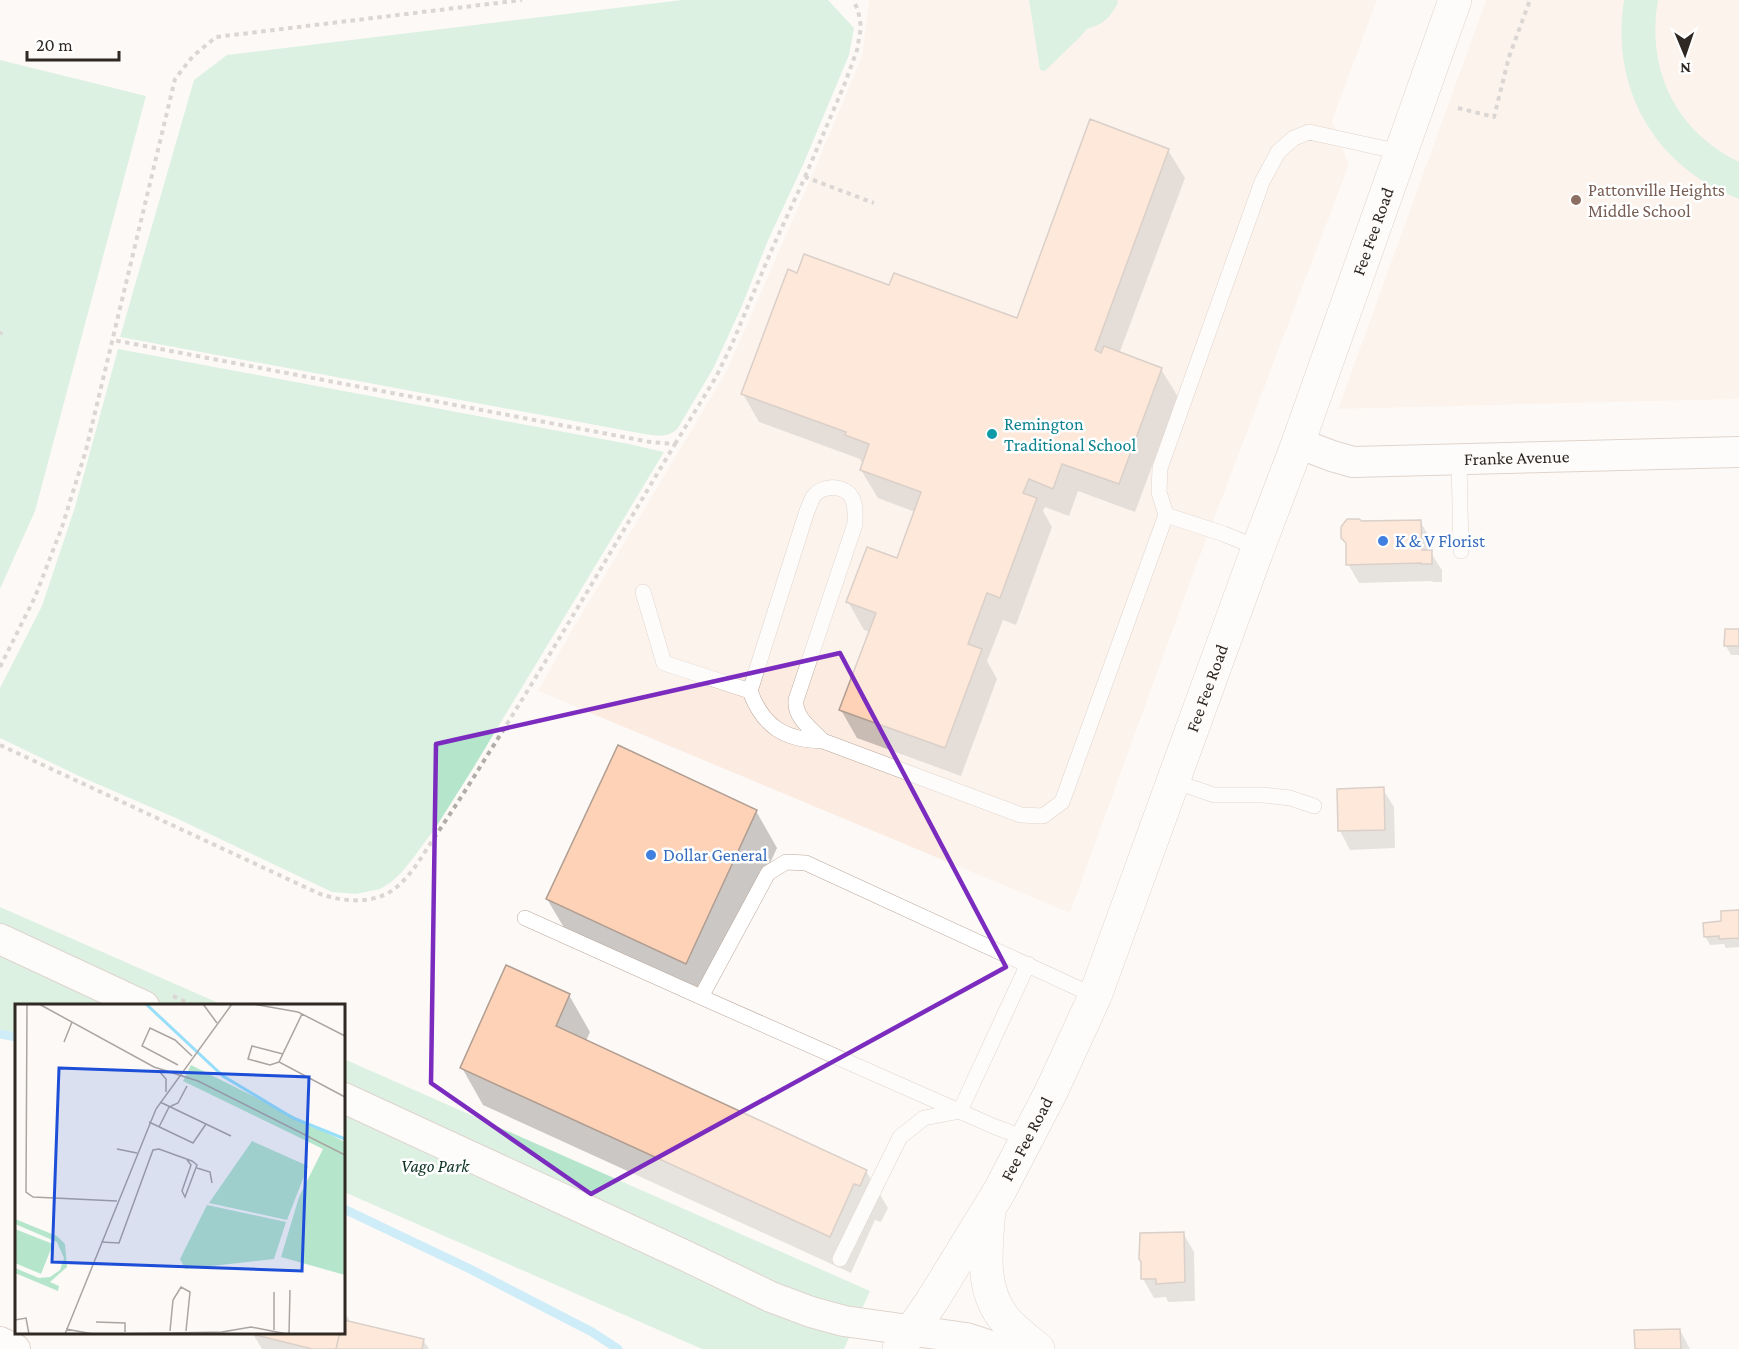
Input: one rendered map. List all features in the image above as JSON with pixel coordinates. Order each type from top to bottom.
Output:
[{"type":"street","name":"Fee Fee Road","points":[[906,1339],[990,1207],[1051,1092],[1095,996],[1298,442],[1455,0]]},
{"type":"street","name":"Franke Avenue","points":[[1298,442],[1353,462],[1739,452]]},
{"type":"street","points":[[0,939],[142,1004]]},
{"type":"street","points":[[345,1098],[771,1297],[811,1312],[906,1339],[966,1338],[1000,1349]]},
{"type":"street","points":[[990,1207],[986,1254],[989,1286],[994,1302],[1011,1326],[1038,1349]]},
{"type":"street","points":[[0,1342],[15,1349]]},
{"type":"lane","points":[[823,741],[799,716],[795,707],[855,524],[856,513],[853,500],[847,493],[832,487],[822,489],[813,497],[807,511],[750,691],[756,708],[778,730],[790,737],[806,741],[823,741],[1022,815],[1043,816],[1062,802],[1166,515],[1160,492],[1160,468],[1262,182],[1278,152],[1294,138],[1309,132],[1400,152]]},
{"type":"lane","points":[[1458,460],[1461,552]]},
{"type":"lane","points":[[1166,515],[1258,548]]},
{"type":"lane","points":[[643,592],[664,663],[750,691]]},
{"type":"lane","points":[[1173,781],[1214,795],[1263,795],[1290,798],[1314,806]]},
{"type":"lane","points":[[701,997],[768,873],[786,862],[806,863],[1095,996]]},
{"type":"lane","points":[[525,918],[1027,1139]]},
{"type":"lane","points":[[960,1110],[1028,964]]},
{"type":"lane","points":[[840,1259],[900,1137],[924,1118],[960,1110]]},
{"type":"path","points":[[0,667],[35,597],[62,528],[86,450],[175,79],[193,56],[216,37],[522,0]]},
{"type":"path","points":[[0,745],[320,894],[337,899],[355,900],[380,897],[400,885],[417,864],[460,799],[716,377],[805,177],[857,50],[861,27],[858,10],[853,0]]},
{"type":"path","points":[[1458,108],[1494,117],[1509,57],[1530,0]]},
{"type":"path","points":[[805,177],[874,203]]},
{"type":"path","points":[[113,340],[639,440],[675,444]]},
{"type":"highlighted area","points":[[840,653],[1006,967],[591,1194],[431,1083],[436,744]]},
{"type":"shaded area","points":[[869,0],[1377,0],[1332,121],[1349,165],[1193,574],[1070,913],[538,691],[727,370],[862,56]]},
{"type":"shaded area","name":"Pattonville Heights Middle School","points":[[1486,0],[1739,0],[1739,399],[1338,409]]},
{"type":"green space","points":[[682,0],[828,0],[854,28],[849,55],[741,308],[714,367],[678,428],[671,433],[662,436],[644,434],[120,337],[194,80],[227,55]]},
{"type":"green space","points":[[1029,0],[1117,0],[1118,3],[1106,20],[1087,29],[1045,71],[1040,70]]},
{"type":"green space","points":[[1624,0],[1658,0],[1655,26],[1661,73],[1682,115],[1717,149],[1739,162],[1739,199],[1709,185],[1684,167],[1662,145],[1645,121],[1632,94],[1624,64],[1621,33]]},
{"type":"green space","points":[[0,60],[146,96],[35,511],[0,589]]},
{"type":"green space","points":[[118,349],[664,452],[436,827],[401,873],[380,889],[356,894],[332,892],[0,738],[0,688],[42,606],[75,507]]},
{"type":"green space","points":[[0,907],[221,1004],[15,1004],[15,1042],[0,1035]]},
{"type":"green space","name":"Vago Park","points":[[345,1059],[870,1291],[844,1349],[702,1349],[345,1192]]},
{"type":"building","name":"Remington Traditional School","points":[[1090,119],[1169,149],[1095,350],[1101,353],[1104,346],[1162,368],[1119,484],[1062,464],[1053,489],[1029,479],[1023,493],[1037,498],[1000,598],[987,593],[968,644],[982,649],[945,748],[839,710],[876,613],[846,602],[867,547],[897,558],[921,492],[860,470],[869,444],[845,435],[846,432],[741,394],[788,269],[797,273],[804,254],[889,285],[894,273],[1017,318]]},
{"type":"building","name":"K & V Florist","points":[[1347,519],[1421,520],[1422,550],[1432,550],[1432,564],[1346,565],[1346,543],[1341,538],[1341,527]]},
{"type":"building","points":[[1725,629],[1739,629],[1739,646],[1724,646]]},
{"type":"building","name":"Dollar General","points":[[618,745],[757,810],[686,964],[546,899]]},
{"type":"building","points":[[1384,787],[1385,830],[1338,831],[1337,789]]},
{"type":"building","points":[[1739,910],[1739,938],[1704,937],[1703,923],[1721,921],[1721,911]]},
{"type":"building","points":[[506,965],[570,994],[556,1026],[867,1170],[860,1186],[854,1184],[830,1237],[460,1068]]},
{"type":"building","points":[[1184,1232],[1185,1282],[1156,1284],[1156,1279],[1141,1279],[1140,1233]]},
{"type":"building","points":[[345,1320],[424,1339],[422,1349],[336,1349],[340,1334],[345,1334]]},
{"type":"building","points":[[1680,1329],[1681,1349],[1635,1349],[1634,1330]]},
{"type":"building","points":[[252,1334],[340,1334],[336,1349],[312,1349]]},
{"type":"waterway","points":[[0,1034],[15,1037]]},
{"type":"waterway","points":[[345,1209],[470,1269],[592,1332],[618,1349]]},
{"type":"place","name":"Pattonville Heights Middle School","points":[[1576,200]]},
{"type":"place","name":"Remington Traditional School","points":[[992,434]]},
{"type":"place","name":"K & V Florist","points":[[1383,541]]},
{"type":"place","name":"Dollar General","points":[[651,855]]}]
